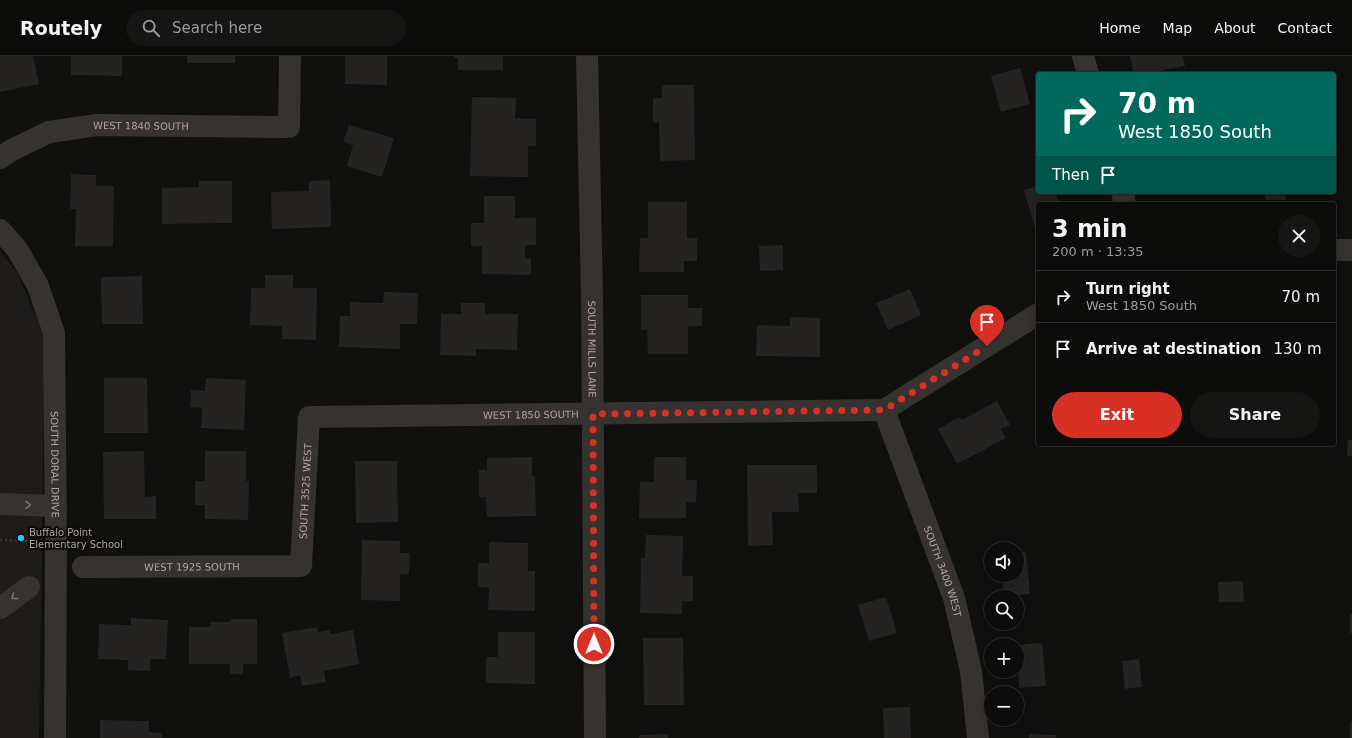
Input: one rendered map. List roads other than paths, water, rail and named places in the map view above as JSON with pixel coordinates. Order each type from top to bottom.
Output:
[{"type":"street","name":"WEST 1840 SOUTH","points":[[0,158],[12,150],[49,132],[97,125],[289,127],[290,56]]},
{"type":"street","name":"SOUTH MILLS LANE","points":[[587,56],[592,296],[595,738]]},
{"type":"street","points":[[1082,56],[1087,72]]},
{"type":"street","name":"SOUTH DORAL DRIVE","points":[[0,230],[17,248],[38,286],[54,333],[56,738]]},
{"type":"street","points":[[1336,250],[1352,250]]},
{"type":"street","points":[[884,410],[1036,315]]},
{"type":"street","name":"WEST 1850 SOUTH","points":[[308,417],[884,410]]},
{"type":"street","name":"SOUTH 3400 WEST","points":[[884,410],[954,598],[971,671],[978,738]]},
{"type":"street","name":"SOUTH 3525 WEST","points":[[301,566],[308,417]]},
{"type":"street","points":[[0,504],[56,506]]},
{"type":"street","name":"WEST 1925 SOUTH","points":[[83,567],[301,566]]},
{"type":"street","points":[[0,608],[29,587]]},
{"type":"place","name":"Buffalo Point Elementary School","points":[[21,538]]}]
